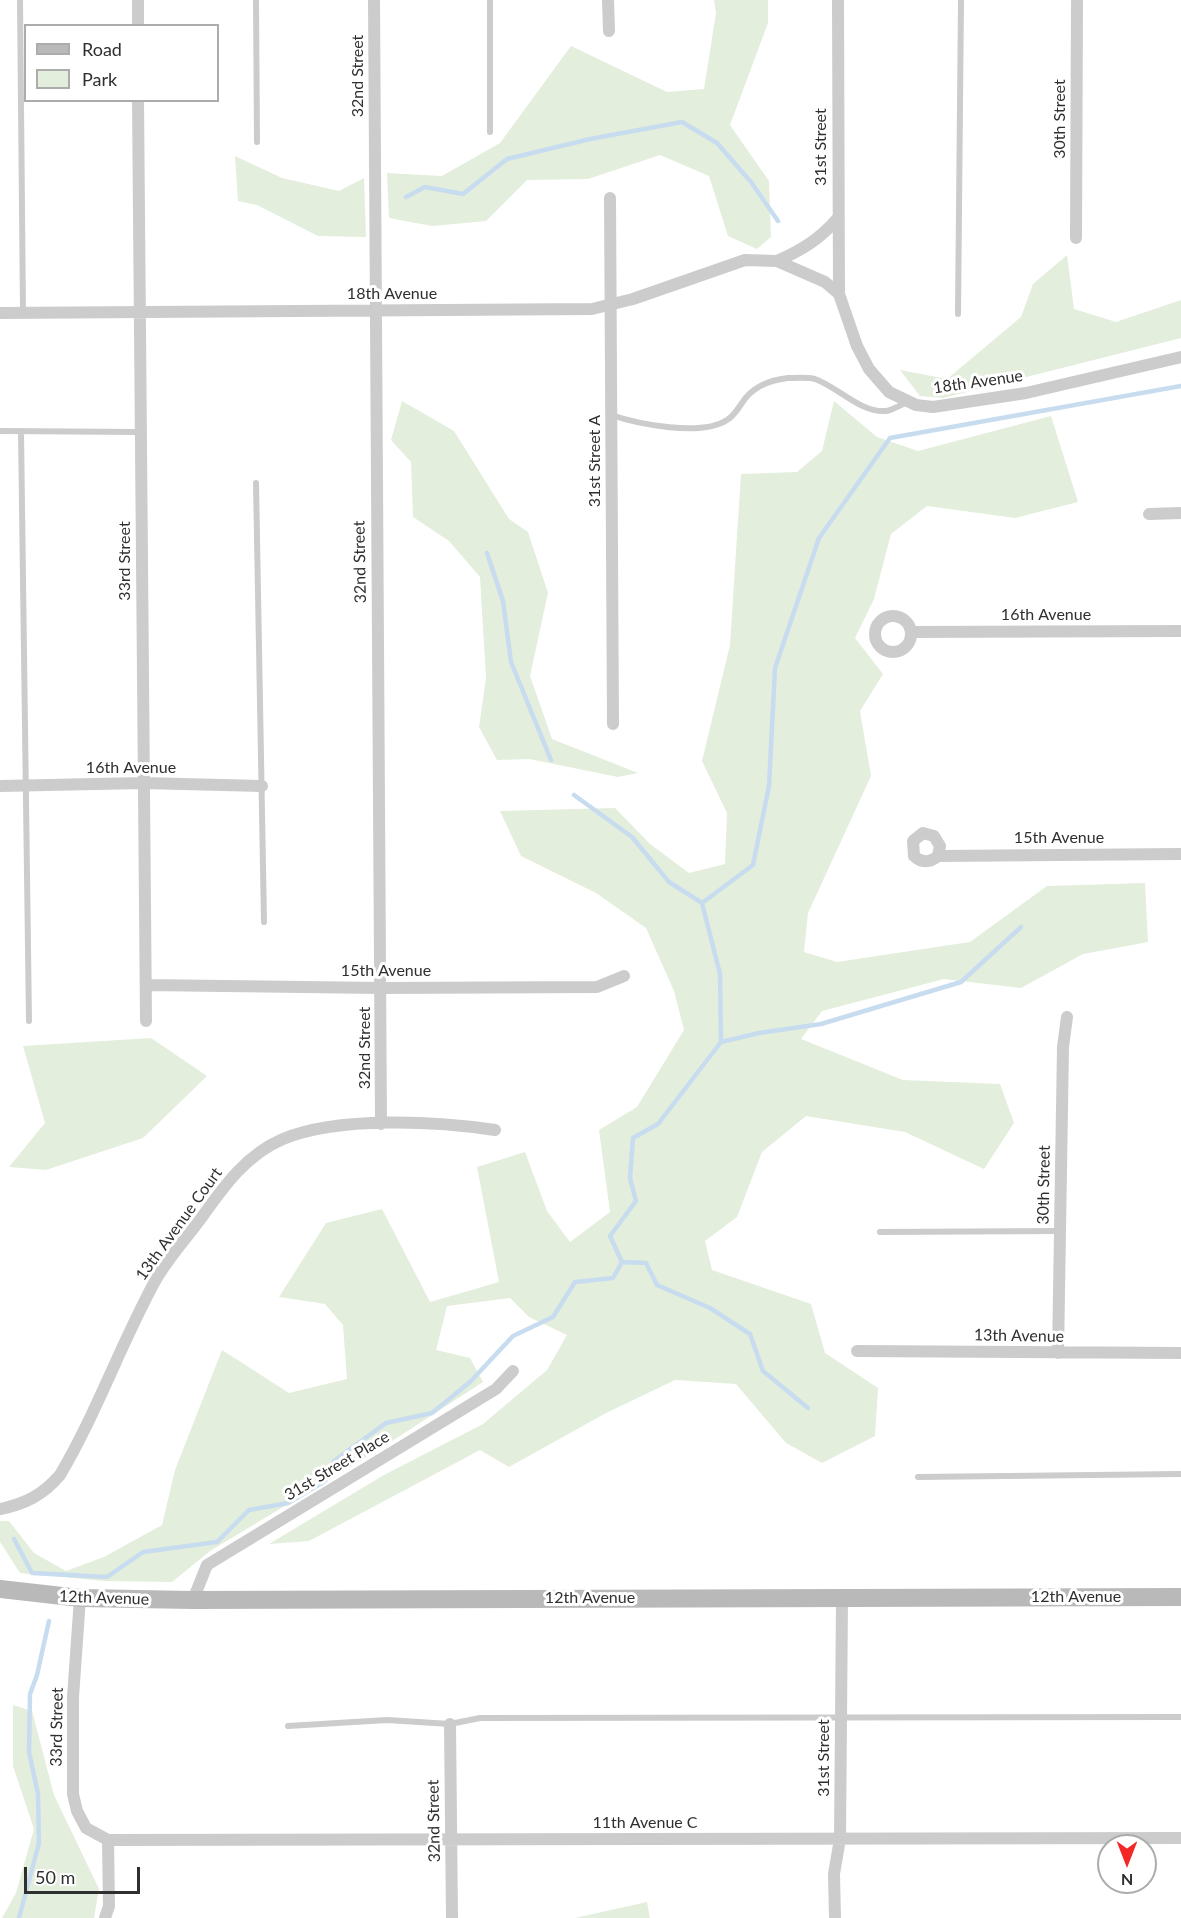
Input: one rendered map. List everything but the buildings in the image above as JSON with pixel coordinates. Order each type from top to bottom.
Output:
[{"type":"street","points":[[138,0],[138,24]]},
{"type":"street","name":"32nd Street","points":[[374,0],[381,1124]]},
{"type":"street","points":[[608,0],[609,31]]},
{"type":"street","name":"31st Street","points":[[838,0],[839,294]]},
{"type":"street","name":"30th Street","points":[[1076,238],[1077,0]]},
{"type":"street","name":"33rd Street","points":[[138,102],[146,1021]]},
{"type":"street","name":"31st Street A","points":[[610,198],[613,724]]},
{"type":"street","name":"18th Avenue","points":[[777,261],[804,249],[821,237],[838,218]]},
{"type":"street","name":"18th Avenue","points":[[0,313],[592,309],[745,260],[777,261],[825,282],[839,294],[856,346],[869,369],[889,392],[907,402],[933,407],[956,406],[1181,357]]},
{"type":"street","points":[[1149,514],[1181,513]]},
{"type":"street","name":"16th Avenue","points":[[911,632],[1181,631]]},
{"type":"street","name":"16th Avenue","points":[[0,786],[143,783],[262,786]]},
{"type":"street","name":"15th Avenue","points":[[938,856],[1181,854]]},
{"type":"street","name":"15th Avenue","points":[[146,985],[381,988],[597,987],[624,976]]},
{"type":"street","name":"30th Street","points":[[1058,1353],[1063,1047],[1067,1017]]},
{"type":"street","name":"13th Avenue Court","points":[[0,1509],[38,1496],[60,1475],[156,1280],[237,1172],[270,1145],[302,1132],[339,1126],[466,1125],[495,1130]]},
{"type":"street","name":"13th Avenue","points":[[857,1351],[1181,1353]]},
{"type":"street","name":"31st Street Place","points":[[193,1600],[207,1565],[496,1389],[513,1371]]},
{"type":"street","name":"12th Avenue","points":[[0,1589],[80,1598],[193,1600],[1181,1597]]},
{"type":"street","name":"33rd Street","points":[[80,1598],[73,1696],[73,1794],[77,1811],[86,1828],[108,1840]]},
{"type":"street","name":"31st Street","points":[[835,1918],[834,1874],[840,1839],[842,1598]]},
{"type":"street","name":"32nd Street","points":[[450,1724],[452,1918]]},
{"type":"street","name":"11th Avenue C","points":[[108,1840],[1181,1838]]},
{"type":"street","points":[[105,1918],[109,1906],[108,1840]]},
{"type":"lane","points":[[20,0],[23,312]]},
{"type":"lane","points":[[256,0],[257,142]]},
{"type":"lane","points":[[490,0],[490,132]]},
{"type":"lane","points":[[958,314],[961,0]]},
{"type":"lane","points":[[611,415],[650,426],[668,428],[713,425],[725,422],[735,414],[752,391],[762,384],[787,378],[813,378],[862,405],[886,411],[907,402]]},
{"type":"lane","points":[[0,431],[141,432]]},
{"type":"lane","points":[[21,432],[29,1021]]},
{"type":"lane","points":[[256,483],[264,922]]},
{"type":"lane","points":[[880,1232],[1059,1231]]},
{"type":"lane","points":[[918,1477],[1181,1474]]},
{"type":"lane","points":[[288,1726],[387,1720],[450,1724],[480,1718],[1181,1717]]},
{"type":"green space","points":[[714,0],[768,0],[768,23],[730,125],[769,181],[771,237],[757,249],[728,236],[709,176],[660,155],[588,179],[527,180],[486,221],[432,226],[389,218],[387,173],[442,176],[500,143],[571,46],[667,92],[704,89],[716,13]]},
{"type":"green space","points":[[235,156],[282,178],[339,191],[364,178],[366,237],[318,236],[257,205],[238,201]]},
{"type":"green space","points":[[1067,255],[1074,309],[1116,322],[1181,300],[1181,338],[943,398],[920,396],[900,370],[947,379],[1021,317],[1033,284]]},
{"type":"green space","points":[[402,401],[454,431],[509,519],[528,532],[548,593],[530,676],[552,739],[638,773],[618,777],[529,759],[497,760],[479,727],[486,678],[480,577],[449,541],[413,517],[411,462],[391,440]]},
{"type":"green space","points":[[834,401],[877,437],[918,451],[1051,416],[1078,502],[1015,518],[927,506],[891,534],[874,599],[855,638],[883,674],[860,711],[871,776],[808,913],[804,952],[837,962],[970,942],[1047,886],[1145,883],[1148,942],[1083,954],[1021,988],[944,979],[822,1011],[801,1039],[903,1080],[1000,1084],[1014,1123],[984,1169],[905,1132],[806,1116],[762,1152],[737,1217],[705,1241],[712,1270],[811,1304],[825,1353],[878,1388],[875,1436],[822,1463],[786,1443],[736,1384],[675,1380],[606,1413],[509,1467],[480,1450],[309,1541],[269,1544],[384,1475],[483,1424],[547,1370],[567,1335],[529,1317],[510,1298],[447,1306],[436,1350],[470,1358],[483,1382],[386,1445],[210,1551],[172,1582],[105,1581],[20,1573],[0,1542],[0,1521],[9,1521],[34,1553],[66,1571],[104,1557],[162,1525],[175,1470],[222,1350],[289,1393],[347,1379],[343,1325],[325,1304],[279,1297],[326,1223],[382,1209],[430,1302],[499,1282],[477,1167],[525,1152],[547,1211],[570,1242],[610,1212],[599,1130],[637,1107],[684,1030],[674,991],[646,928],[596,893],[521,856],[500,811],[615,808],[650,844],[689,873],[725,864],[727,813],[702,761],[730,645],[741,474],[797,472],[822,451]]},
{"type":"green space","points":[[151,1038],[207,1076],[143,1138],[46,1170],[9,1167],[45,1123],[23,1046]]},
{"type":"green space","points":[[13,1705],[32,1711],[54,1795],[99,1889],[94,1918],[2,1918],[16,1893],[34,1829],[13,1766]]},
{"type":"green space","points":[[647,1902],[650,1918],[575,1918]]},
{"type":"waterway","points":[[406,197],[425,187],[463,194],[507,159],[590,139],[682,122],[717,143],[751,182],[778,221]]},
{"type":"waterway","points":[[14,1539],[32,1573],[107,1577],[143,1552],[217,1542],[249,1510],[288,1503],[325,1481],[334,1461],[386,1423],[432,1413],[470,1382],[513,1336],[553,1317],[575,1282],[613,1278],[622,1262],[610,1236],[636,1201],[630,1178],[633,1138],[658,1124],[721,1042],[720,974],[702,903],[753,865],[769,786],[775,668],[819,538],[890,438],[1181,386]]},
{"type":"waterway","points":[[487,553],[503,601],[511,662],[551,760]]},
{"type":"waterway","points":[[574,795],[632,837],[669,882],[702,903]]},
{"type":"waterway","points":[[721,1042],[759,1033],[821,1024],[961,982],[1021,927]]},
{"type":"waterway","points":[[622,1262],[646,1263],[657,1285],[710,1308],[750,1334],[763,1371],[808,1408]]},
{"type":"waterway","points":[[19,1918],[39,1843],[38,1794],[29,1752],[30,1694],[37,1675],[49,1621]]}]
